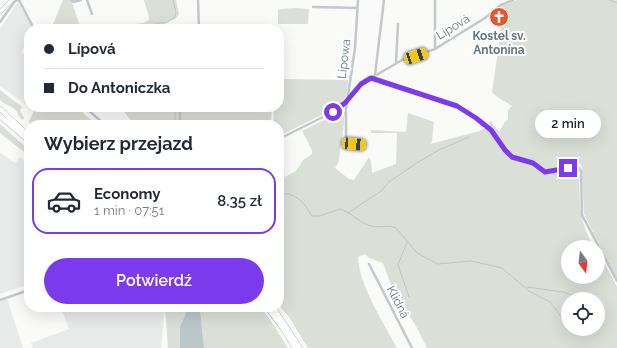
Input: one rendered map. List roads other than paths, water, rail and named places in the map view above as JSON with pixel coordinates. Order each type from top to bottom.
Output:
[{"type":"highway","points":[[0,110],[24,132]]},
{"type":"highway","points":[[1,117],[24,138]]},
{"type":"highway","points":[[271,312],[295,348]]},
{"type":"highway","points":[[276,312],[300,348]]},
{"type":"main road","points":[[0,12],[12,0]]},
{"type":"street","points":[[0,22],[15,1],[19,0],[31,24]]},
{"type":"street","points":[[72,0],[73,2],[81,0]]},
{"type":"street","points":[[87,0],[92,14]]},
{"type":"street","points":[[198,0],[199,24]]},
{"type":"street","name":"Lipowa","points":[[358,0],[355,48],[346,109],[346,143],[362,145]]},
{"type":"street","points":[[375,76],[384,0]]},
{"type":"street","points":[[435,0],[435,49]]},
{"type":"street","name":"Lípová","points":[[284,136],[333,112],[345,103],[361,84],[371,78],[396,64],[435,49],[485,18],[501,4],[513,0]]},
{"type":"street","points":[[313,7],[357,8]]},
{"type":"street","points":[[396,64],[398,24]]},
{"type":"street","points":[[371,78],[457,106],[491,130],[505,150],[512,157],[533,163],[545,172],[579,168],[581,171],[582,215],[617,281]]},
{"type":"street","points":[[91,112],[99,120]]},
{"type":"street","name":"Klidná","points":[[369,264],[412,348]]},
{"type":"street","points":[[0,300],[24,292]]},
{"type":"waterway","points":[[156,24],[166,23],[175,17],[176,12],[173,0]]},
{"type":"waterway","points":[[609,0],[617,3]]},
{"type":"waterway","points":[[175,112],[175,120]]},
{"type":"waterway","points":[[348,213],[381,191],[390,181],[420,161],[439,150],[469,137]]},
{"type":"waterway","points":[[284,193],[295,196],[302,202],[312,216],[320,216],[340,209],[368,225],[376,227],[390,226],[396,228],[417,253],[438,264],[471,261],[502,268],[529,291],[550,302],[561,317]]},
{"type":"waterway","points":[[407,242],[398,265],[409,297]]},
{"type":"waterway","points":[[527,287],[563,292]]},
{"type":"place","name":"Kostel sv. Antonína","points":[[499,17]]}]
